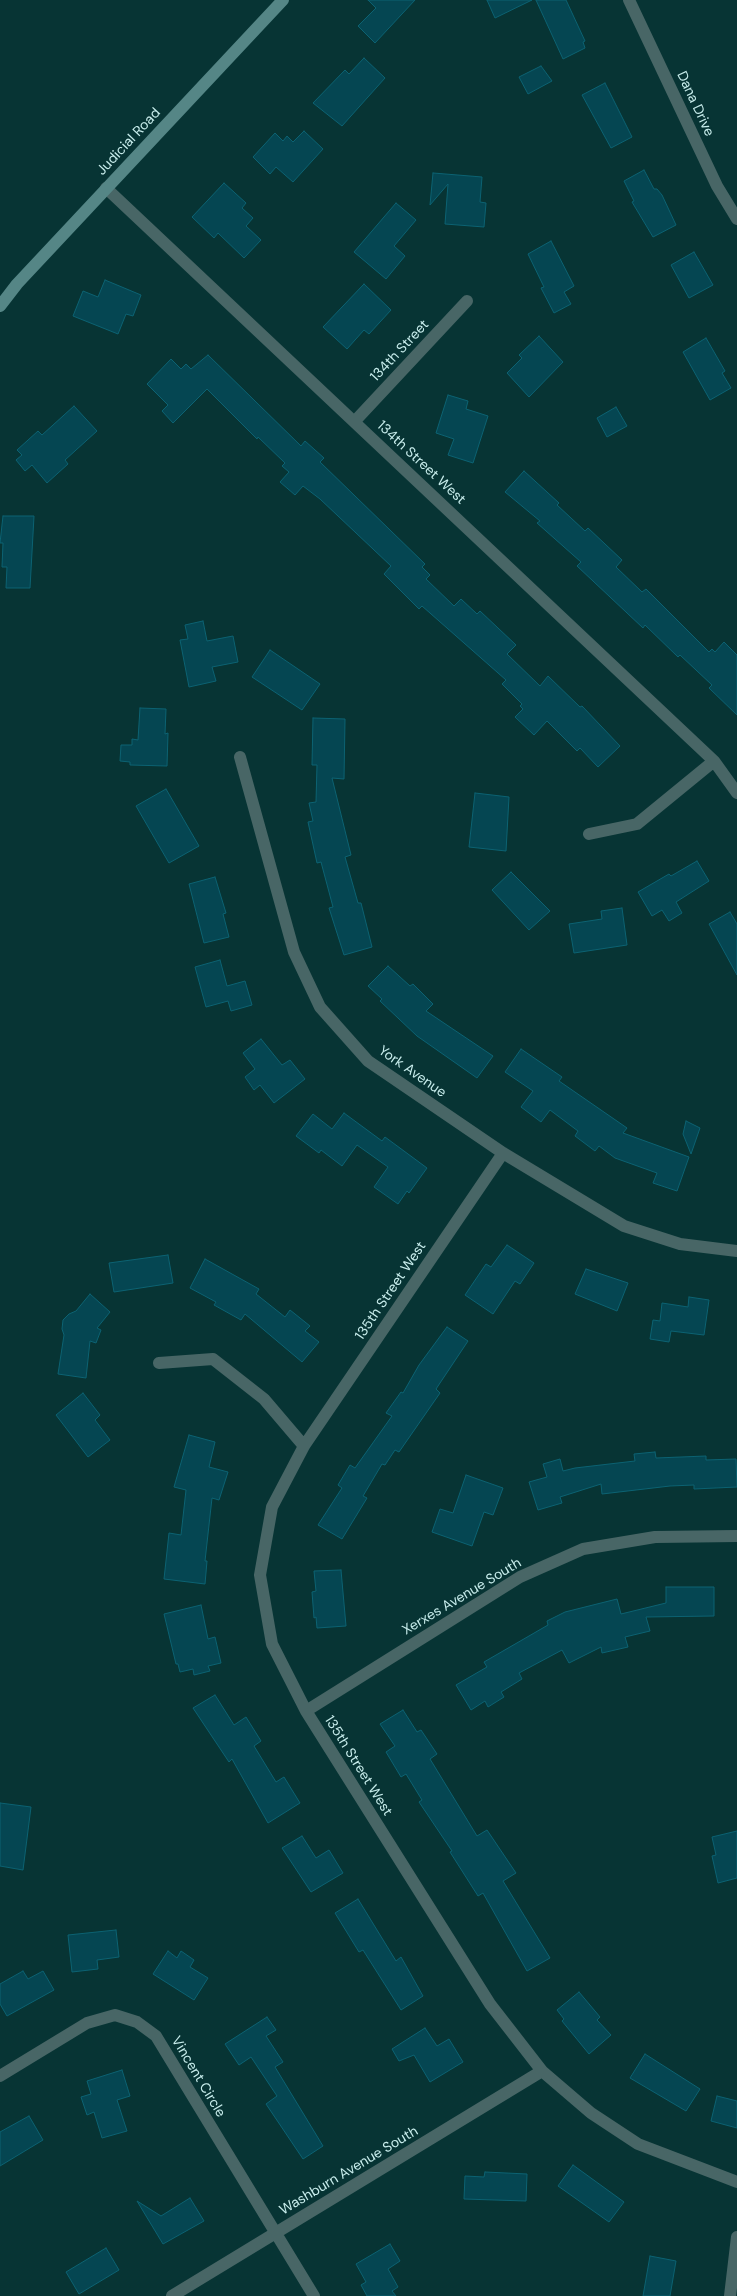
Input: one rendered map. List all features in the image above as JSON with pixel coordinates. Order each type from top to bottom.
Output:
[{"type":"street","name":"Judicial Road","points":[[0,306],[17,284],[283,0]]},
{"type":"street","name":"Dana Drive","points":[[630,0],[717,186],[737,219]]},
{"type":"street","name":"134th Street West","points":[[106,188],[714,761],[737,793]]},
{"type":"street","name":"134th Street","points":[[355,421],[467,302]]},
{"type":"street","name":"York Avenue","points":[[240,757],[294,952],[320,1007],[368,1061],[504,1152],[624,1226],[680,1244],[737,1251]]},
{"type":"street","points":[[589,834],[637,824],[714,761]]},
{"type":"street","name":"135th Street West","points":[[504,1152],[304,1446],[272,1507],[260,1576],[272,1644],[306,1711],[490,2004],[542,2071],[591,2113],[638,2144],[737,2182]]},
{"type":"street","points":[[159,1363],[213,1358],[264,1399],[304,1446]]},
{"type":"street","name":"Xerxes Avenue South","points":[[306,1711],[520,1577],[583,1549],[655,1537],[737,1536]]},
{"type":"street","name":"Vincent Circle","points":[[0,2076],[87,2024],[115,2015],[137,2022],[156,2036],[314,2296]]},
{"type":"street","name":"Washburn Avenue South","points":[[172,2296],[542,2071]]},
{"type":"street","points":[[730,2296],[737,2237]]},
{"type":"building","points":[[368,0],[415,0],[375,43],[358,26],[376,8]]},
{"type":"building","points":[[487,0],[532,0],[495,18]]},
{"type":"building","points":[[536,0],[566,0],[585,41],[583,42],[585,48],[563,59]]},
{"type":"building","points":[[364,58],[385,78],[342,126],[313,103],[345,70],[349,74]]},
{"type":"building","points":[[541,66],[552,81],[528,94],[519,77]]},
{"type":"building","points":[[605,83],[632,137],[611,148],[582,95]]},
{"type":"building","points":[[304,131],[323,149],[293,182],[276,167],[270,174],[253,157],[275,133],[283,141],[287,136],[293,142]]},
{"type":"building","points":[[644,170],[654,189],[657,189],[662,195],[676,225],[653,237],[632,202],[634,201],[624,181]]},
{"type":"building","points":[[433,173],[482,177],[480,202],[486,203],[484,227],[445,224],[448,184],[430,205]]},
{"type":"building","points":[[224,183],[246,203],[242,208],[253,218],[246,226],[261,240],[244,258],[218,233],[214,238],[192,217]]},
{"type":"building","points":[[396,203],[416,220],[394,246],[405,256],[386,279],[354,252]]},
{"type":"building","points":[[551,241],[574,286],[564,292],[571,304],[554,313],[541,288],[544,287],[528,254]]},
{"type":"building","points":[[694,252],[713,285],[689,298],[671,265]]},
{"type":"building","points":[[105,280],[141,295],[133,316],[126,314],[118,334],[73,316],[83,291],[98,297]]},
{"type":"building","points":[[364,284],[391,310],[369,334],[364,330],[347,349],[323,327]]},
{"type":"building","points":[[539,336],[563,362],[529,397],[507,373],[522,358],[519,355]]},
{"type":"building","points":[[706,338],[725,371],[722,373],[731,388],[710,400],[683,352]]},
{"type":"building","points":[[208,355],[301,446],[305,441],[324,458],[320,462],[425,564],[422,567],[430,575],[426,579],[454,606],[461,599],[477,614],[480,611],[516,645],[507,654],[540,686],[548,676],[580,707],[582,706],[620,746],[598,767],[580,748],[577,751],[547,721],[534,735],[515,717],[523,709],[520,706],[522,704],[502,684],[506,680],[422,606],[419,609],[384,574],[391,566],[320,499],[303,486],[295,495],[280,482],[289,472],[282,466],[285,463],[258,437],[257,439],[207,389],[173,423],[162,411],[168,405],[147,384],[171,359],[181,369],[186,364],[191,369]]},
{"type":"building","points":[[448,395],[468,401],[466,409],[488,416],[473,463],[448,455],[454,439],[436,433]]},
{"type":"building","points":[[74,406],[97,431],[65,460],[68,464],[47,483],[32,465],[25,471],[16,460],[22,455],[17,450],[38,431],[42,435]]},
{"type":"building","points":[[616,407],[627,426],[607,437],[597,418]]},
{"type":"building","points":[[524,471],[559,503],[557,505],[585,531],[588,528],[622,560],[616,567],[642,592],[646,589],[709,652],[712,649],[715,652],[724,642],[737,655],[737,715],[709,688],[712,685],[680,655],[678,657],[645,625],[643,628],[577,566],[581,562],[537,523],[540,521],[505,492]]},
{"type":"building","points":[[3,516],[34,516],[30,588],[6,588],[7,567],[2,567],[3,543],[0,543]]},
{"type":"building","points":[[203,621],[207,641],[233,636],[238,662],[212,667],[216,681],[189,687],[180,640],[188,639],[185,625]]},
{"type":"building","points":[[270,650],[320,684],[302,710],[252,677]]},
{"type":"building","points":[[140,708],[166,709],[165,734],[168,733],[167,766],[130,765],[130,762],[120,761],[121,745],[132,745],[132,739],[138,740]]},
{"type":"building","points":[[313,718],[345,719],[344,779],[332,778],[351,855],[345,857],[358,903],[361,903],[372,947],[344,955],[329,908],[333,907],[321,862],[317,863],[308,822],[313,821],[309,803],[316,802],[317,765],[312,765]]},
{"type":"building","points":[[166,789],[199,846],[169,863],[136,806]]},
{"type":"building","points":[[475,793],[509,797],[506,851],[469,847]]},
{"type":"building","points":[[697,861],[709,881],[676,902],[682,913],[669,921],[662,910],[652,916],[638,892],[669,874],[671,876]]},
{"type":"building","points":[[511,872],[550,911],[529,930],[492,890]]},
{"type":"building","points":[[215,877],[226,913],[223,914],[229,937],[204,943],[189,884]]},
{"type":"building","points":[[622,908],[627,945],[574,953],[569,924],[602,919],[601,911]]},
{"type":"building","points":[[730,912],[737,924],[737,975],[709,924]]},
{"type":"building","points":[[220,960],[227,986],[245,981],[252,1005],[231,1011],[228,1001],[206,1007],[195,967]]},
{"type":"building","points":[[388,966],[410,986],[413,984],[433,1004],[426,1011],[493,1056],[477,1078],[417,1036],[380,1001],[382,999],[368,986]]},
{"type":"building","points":[[261,1039],[282,1065],[290,1060],[305,1079],[274,1103],[260,1085],[254,1090],[245,1077],[255,1069],[243,1053]]},
{"type":"building","points":[[521,1049],[562,1077],[559,1081],[627,1128],[623,1133],[689,1157],[677,1191],[653,1183],[657,1173],[615,1158],[599,1146],[595,1151],[575,1136],[578,1131],[550,1110],[541,1122],[521,1107],[533,1091],[505,1072]]},
{"type":"building","points":[[344,1113],[382,1141],[385,1137],[427,1168],[409,1193],[407,1191],[398,1204],[374,1187],[388,1167],[357,1145],[342,1166],[321,1150],[319,1153],[296,1136],[313,1114],[332,1129]]},
{"type":"building","points":[[686,1121],[700,1128],[691,1154],[683,1134]]},
{"type":"building","points":[[507,1245],[534,1263],[520,1284],[515,1281],[493,1314],[465,1295],[486,1264],[491,1267]]},
{"type":"building","points":[[168,1255],[173,1283],[114,1292],[109,1263]]},
{"type":"building","points":[[205,1259],[259,1289],[256,1294],[285,1317],[290,1310],[310,1326],[305,1331],[319,1342],[302,1362],[245,1314],[241,1320],[214,1305],[216,1302],[190,1288]]},
{"type":"building","points":[[586,1269],[628,1283],[617,1311],[575,1294]]},
{"type":"building","points":[[90,1294],[110,1312],[97,1328],[101,1330],[96,1343],[90,1341],[86,1378],[58,1374],[64,1335],[62,1329],[63,1320],[69,1314],[76,1311]]},
{"type":"building","points":[[689,1297],[709,1300],[704,1335],[671,1331],[669,1342],[650,1339],[653,1320],[660,1321],[662,1303],[688,1307]]},
{"type":"building","points":[[447,1327],[468,1341],[436,1389],[440,1393],[399,1452],[395,1450],[385,1465],[382,1464],[363,1496],[367,1498],[342,1539],[318,1525],[342,1488],[338,1485],[350,1465],[355,1468],[392,1416],[386,1413],[401,1392],[403,1393],[419,1365]]},
{"type":"building","points":[[83,1393],[100,1415],[95,1420],[110,1440],[88,1457],[56,1415]]},
{"type":"building","points":[[189,1435],[215,1442],[209,1467],[228,1472],[219,1500],[212,1498],[205,1561],[207,1561],[205,1584],[164,1579],[169,1533],[181,1535],[186,1490],[174,1487]]},
{"type":"building","points":[[655,1452],[656,1458],[706,1456],[706,1460],[736,1459],[737,1487],[694,1489],[694,1485],[670,1486],[602,1494],[601,1484],[560,1497],[562,1503],[538,1510],[529,1482],[547,1477],[543,1464],[560,1459],[563,1471],[635,1461],[634,1454]]},
{"type":"building","points":[[466,1475],[503,1488],[493,1515],[484,1512],[472,1546],[432,1532],[440,1509],[453,1513]]},
{"type":"building","points":[[341,1570],[346,1626],[317,1628],[316,1617],[314,1618],[312,1592],[316,1591],[314,1571]]},
{"type":"building","points":[[666,1587],[714,1587],[714,1616],[646,1617],[650,1631],[625,1637],[628,1647],[602,1653],[601,1647],[569,1663],[562,1650],[519,1673],[522,1679],[501,1692],[504,1697],[488,1707],[485,1701],[471,1710],[456,1685],[487,1667],[484,1662],[548,1625],[547,1621],[565,1612],[617,1599],[621,1614],[666,1603]]},
{"type":"building","points":[[201,1605],[208,1639],[215,1637],[221,1663],[208,1666],[210,1671],[194,1675],[193,1669],[180,1672],[178,1664],[176,1664],[164,1614]]},
{"type":"building","points":[[215,1695],[234,1725],[246,1717],[261,1741],[254,1746],[276,1782],[284,1777],[300,1803],[268,1823],[232,1759],[229,1762],[193,1708]]},
{"type":"building","points":[[403,1710],[417,1732],[421,1730],[437,1754],[430,1759],[477,1836],[487,1830],[516,1873],[503,1881],[550,1958],[527,1971],[483,1893],[478,1896],[450,1852],[452,1851],[419,1802],[422,1800],[406,1774],[401,1777],[386,1752],[395,1746],[380,1724]]},
{"type":"building","points":[[0,1803],[31,1807],[23,1870],[0,1866]]},
{"type":"building","points":[[737,1831],[737,1878],[718,1883],[712,1856],[716,1855],[712,1837]]},
{"type":"building","points":[[302,1836],[316,1858],[329,1850],[343,1873],[311,1892],[282,1848]]},
{"type":"building","points":[[358,1899],[396,1961],[401,1957],[423,1996],[401,2010],[363,1950],[359,1952],[335,1913]]},
{"type":"building","points":[[116,1930],[119,1957],[97,1960],[98,1969],[72,1972],[68,1935]]},
{"type":"building","points":[[168,1951],[177,1958],[181,1951],[194,1960],[190,1967],[208,1978],[194,2000],[153,1974]]},
{"type":"building","points":[[23,1971],[28,1979],[43,1971],[54,1990],[7,2016],[0,2004],[0,1984]]},
{"type":"building","points":[[579,1992],[600,2017],[597,2020],[611,2035],[589,2054],[562,2021],[564,2019],[557,2010]]},
{"type":"building","points":[[267,2017],[276,2030],[266,2036],[283,2062],[275,2067],[323,2146],[303,2159],[266,2104],[277,2096],[251,2057],[239,2065],[225,2044]]},
{"type":"building","points":[[425,2028],[437,2046],[449,2039],[463,2062],[430,2082],[414,2055],[399,2061],[392,2049]]},
{"type":"building","points":[[645,2054],[700,2089],[686,2111],[630,2078]]},
{"type":"building","points":[[122,2070],[130,2096],[117,2100],[127,2131],[102,2138],[94,2112],[87,2115],[81,2097],[91,2094],[87,2081]]},
{"type":"building","points":[[717,2096],[737,2101],[737,2128],[711,2121]]},
{"type":"building","points":[[29,2116],[43,2140],[0,2166],[0,2132]]},
{"type":"building","points":[[573,2165],[624,2202],[609,2222],[558,2186]]},
{"type":"building","points":[[485,2172],[527,2174],[526,2201],[464,2199],[465,2176],[484,2177]]},
{"type":"building","points":[[190,2198],[204,2221],[163,2244],[137,2201],[161,2216]]},
{"type":"building","points":[[390,2244],[400,2261],[388,2269],[398,2287],[392,2291],[396,2296],[367,2296],[361,2285],[366,2282],[356,2264]]},
{"type":"building","points":[[106,2248],[119,2270],[79,2294],[66,2272]]},
{"type":"building","points":[[650,2256],[676,2261],[670,2296],[643,2296]]}]
